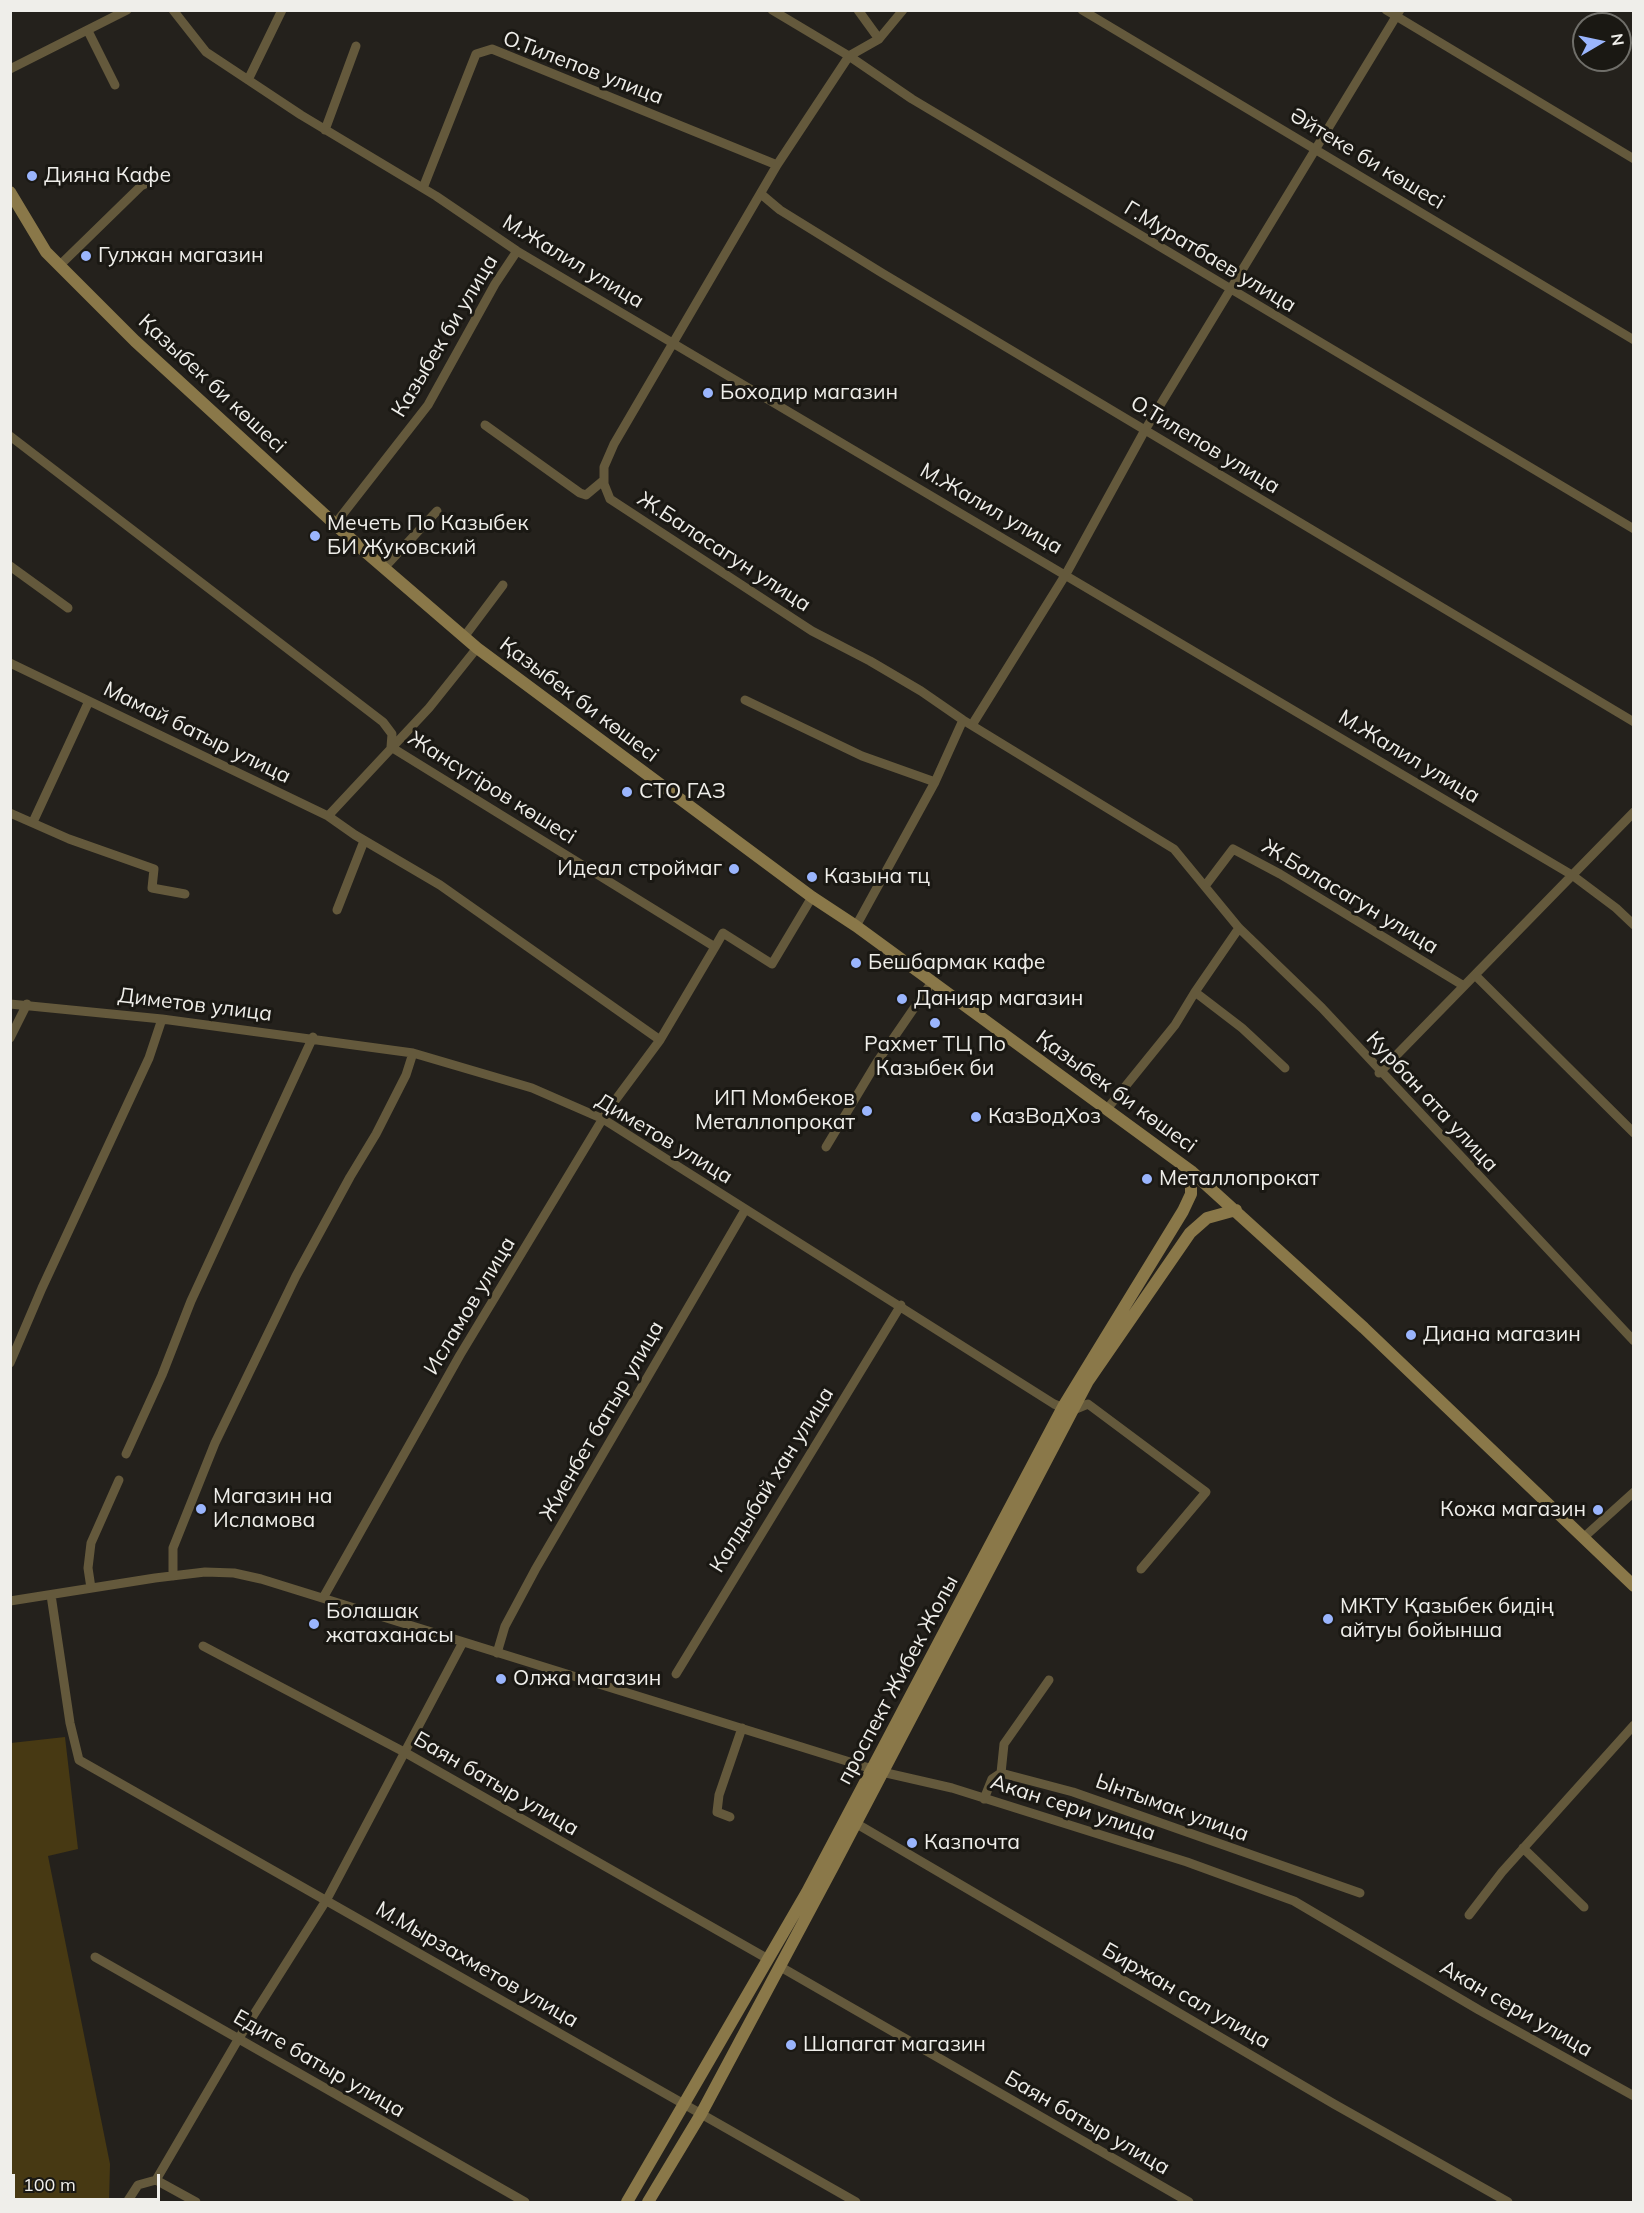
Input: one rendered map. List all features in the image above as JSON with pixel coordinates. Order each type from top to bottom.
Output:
[{"type":"main road","name":"Қазыбек би көшесі","points":[[10,192],[46,252],[135,341],[384,568],[477,648],[812,897],[856,926],[1191,1171],[1236,1210],[1634,1586]]},
{"type":"main road","name":"проспект Жибек Жолы","points":[[648,2202],[700,2114],[774,1963],[852,1821],[1067,1409],[1183,1211],[1191,1194],[1191,1171]]},
{"type":"main road","name":"проспект Жибек Жолы","points":[[1067,1409],[1127,1320],[1190,1233],[1206,1218],[1236,1210]]},
{"type":"main road","name":"проспект Жибек Жолы","points":[[627,2202],[684,2104],[774,1963]]},
{"type":"street","points":[[10,69],[127,10]]},
{"type":"street","name":"М.Жалил улица","points":[[173,10],[206,52],[325,130],[423,188],[517,250],[672,343],[1572,875],[1634,925]]},
{"type":"street","points":[[248,80],[282,10]]},
{"type":"street","name":"Г.Муратбаев улица","points":[[772,10],[849,56],[912,99],[1634,529]]},
{"type":"street","points":[[858,10],[879,39]]},
{"type":"street","points":[[485,425],[580,493],[586,495],[604,480],[603,467],[614,444],[777,165],[849,56],[879,39],[903,10]]},
{"type":"street","name":"Әйтеке би көшесі","points":[[1082,10],[1634,340]]},
{"type":"street","points":[[1386,10],[1398,14],[1634,159]]},
{"type":"street","points":[[856,926],[967,723],[1066,574],[1145,430],[1398,14]]},
{"type":"street","points":[[88,31],[116,85]]},
{"type":"street","points":[[325,130],[356,46]]},
{"type":"street","name":"О.Тилепов улица","points":[[423,188],[476,54],[492,49],[696,130],[777,165]]},
{"type":"street","points":[[60,265],[141,186],[156,179]]},
{"type":"street","name":"О.Тилепов улица","points":[[761,194],[780,210],[882,273],[1634,722]]},
{"type":"street","name":"Казыбек би улица","points":[[335,524],[428,405],[495,284],[517,250]]},
{"type":"street","name":"Жансүгіров көшесі","points":[[10,436],[383,722],[392,735],[391,747],[715,947]]},
{"type":"street","name":"Ж.Баласагун улица","points":[[604,480],[610,499],[717,571],[812,631],[911,685],[967,723],[1174,849],[1205,886],[1233,849],[1280,874],[1464,986]]},
{"type":"street","points":[[384,568],[437,511]]},
{"type":"street","points":[[10,566],[68,608]]},
{"type":"street","points":[[465,637],[503,585]]},
{"type":"street","points":[[328,816],[429,708],[477,648]]},
{"type":"street","name":"Мамай батыр улица","points":[[10,663],[328,816],[364,841],[440,885],[660,1040]]},
{"type":"street","points":[[745,700],[862,756],[900,772],[935,782]]},
{"type":"street","points":[[33,822],[89,701]]},
{"type":"street","points":[[1379,1072],[1634,812]]},
{"type":"street","points":[[10,813],[69,839],[154,869],[152,888],[185,894]]},
{"type":"street","points":[[337,910],[364,841]]},
{"type":"street","name":"Курбан ата улица","points":[[1205,886],[1239,928],[1322,1008],[1379,1072],[1634,1341]]},
{"type":"street","points":[[715,947],[723,933],[772,964],[812,897]]},
{"type":"street","points":[[1107,1109],[1175,1025],[1239,928]]},
{"type":"street","name":"Исламов улица","points":[[323,1598],[460,1355],[603,1119],[660,1040],[715,947]]},
{"type":"street","points":[[1475,975],[1634,1133]]},
{"type":"street","points":[[826,1147],[877,1062],[932,982]]},
{"type":"street","points":[[1195,992],[1242,1028],[1285,1068]]},
{"type":"street","name":"Диметов улица","points":[[10,1004],[27,1004],[313,1037],[413,1053],[532,1088],[603,1119],[745,1210],[1067,1409]]},
{"type":"street","points":[[10,1038],[27,1004]]},
{"type":"street","points":[[10,1363],[42,1288],[149,1058],[162,1019]]},
{"type":"street","points":[[126,1454],[162,1375],[191,1300],[313,1037]]},
{"type":"street","points":[[173,1576],[173,1548],[215,1443],[296,1276],[406,1076],[413,1053]]},
{"type":"street","name":"Жиенбет батыр улица","points":[[497,1653],[505,1626],[535,1570],[745,1210]]},
{"type":"street","name":"Калдыбай хан улица","points":[[676,1674],[901,1305]]},
{"type":"street","points":[[1067,1409],[1088,1404],[1206,1492],[1141,1569]]},
{"type":"street","points":[[91,1588],[88,1568],[91,1544],[119,1480]]},
{"type":"street","points":[[1583,1538],[1634,1492]]},
{"type":"street","name":"Акан сери улица","points":[[10,1601],[173,1576],[205,1572],[234,1573],[323,1598],[877,1770],[984,1799],[1187,1862],[1294,1900],[1479,2010],[1634,2096]]},
{"type":"street","name":"М.Мырзахметов улица","points":[[51,1594],[70,1723],[79,1760],[327,1899],[856,2202]]},
{"type":"street","points":[[127,2202],[138,2185],[156,2180],[239,2038],[327,1899],[463,1642]]},
{"type":"street","name":"Баян батыр улица","points":[[203,1646],[406,1753],[1189,2202]]},
{"type":"street","points":[[984,1799],[992,1779],[1001,1773],[1004,1744],[1049,1680]]},
{"type":"street","points":[[1469,1915],[1523,1848],[1634,1725]]},
{"type":"street","points":[[729,1817],[717,1812],[719,1795],[742,1728]]},
{"type":"street","name":"Ынтымак улица","points":[[1001,1773],[1073,1792],[1360,1893]]},
{"type":"street","name":"Биржан сал улица","points":[[852,1821],[1314,2092],[1508,2202]]},
{"type":"street","points":[[1523,1848],[1584,1907]]},
{"type":"street","name":"Едиге батыр улица","points":[[95,1958],[525,2202]]},
{"type":"street","points":[[156,2180],[196,2202]]},
{"type":"shaded area","points":[[65,1737],[78,1849],[48,1856],[110,2164],[109,2202],[11,2202],[11,1743]]},
{"type":"place","name":"Дияна Кафе","points":[[32,176]]},
{"type":"place","name":"Гулжан магазин","points":[[86,256]]},
{"type":"place","name":"Боходир магазин","points":[[708,393]]},
{"type":"place","name":"Мечеть По Казыбек БИ Жуковский","points":[[315,536]]},
{"type":"place","name":"СТО ГАЗ","points":[[627,792]]},
{"type":"place","name":"Идеал строймаг","points":[[734,869]]},
{"type":"place","name":"Казына тц","points":[[812,877]]},
{"type":"place","name":"Бешбармак кафе","points":[[856,963]]},
{"type":"place","name":"Данияр магазин","points":[[902,999]]},
{"type":"place","name":"Рахмет ТЦ По Казыбек би","points":[[935,1023]]},
{"type":"place","name":"ИП Момбеков Металлопрокат","points":[[867,1111]]},
{"type":"place","name":"КазВодХоз","points":[[976,1117]]},
{"type":"place","name":"Металлопрокат","points":[[1147,1179]]},
{"type":"place","name":"Диана магазин","points":[[1411,1335]]},
{"type":"place","name":"Магазин на Исламова","points":[[201,1509]]},
{"type":"place","name":"Кожа магазин","points":[[1598,1510]]},
{"type":"place","name":"МКТУ Қазыбек бидің айтуы бойынша","points":[[1328,1619]]},
{"type":"place","name":"Болашак жатаханасы","points":[[314,1624]]},
{"type":"place","name":"Олжа магазин","points":[[501,1679]]},
{"type":"place","name":"Казпочта","points":[[912,1843]]},
{"type":"place","name":"Шапагат магазин","points":[[791,2045]]}]
